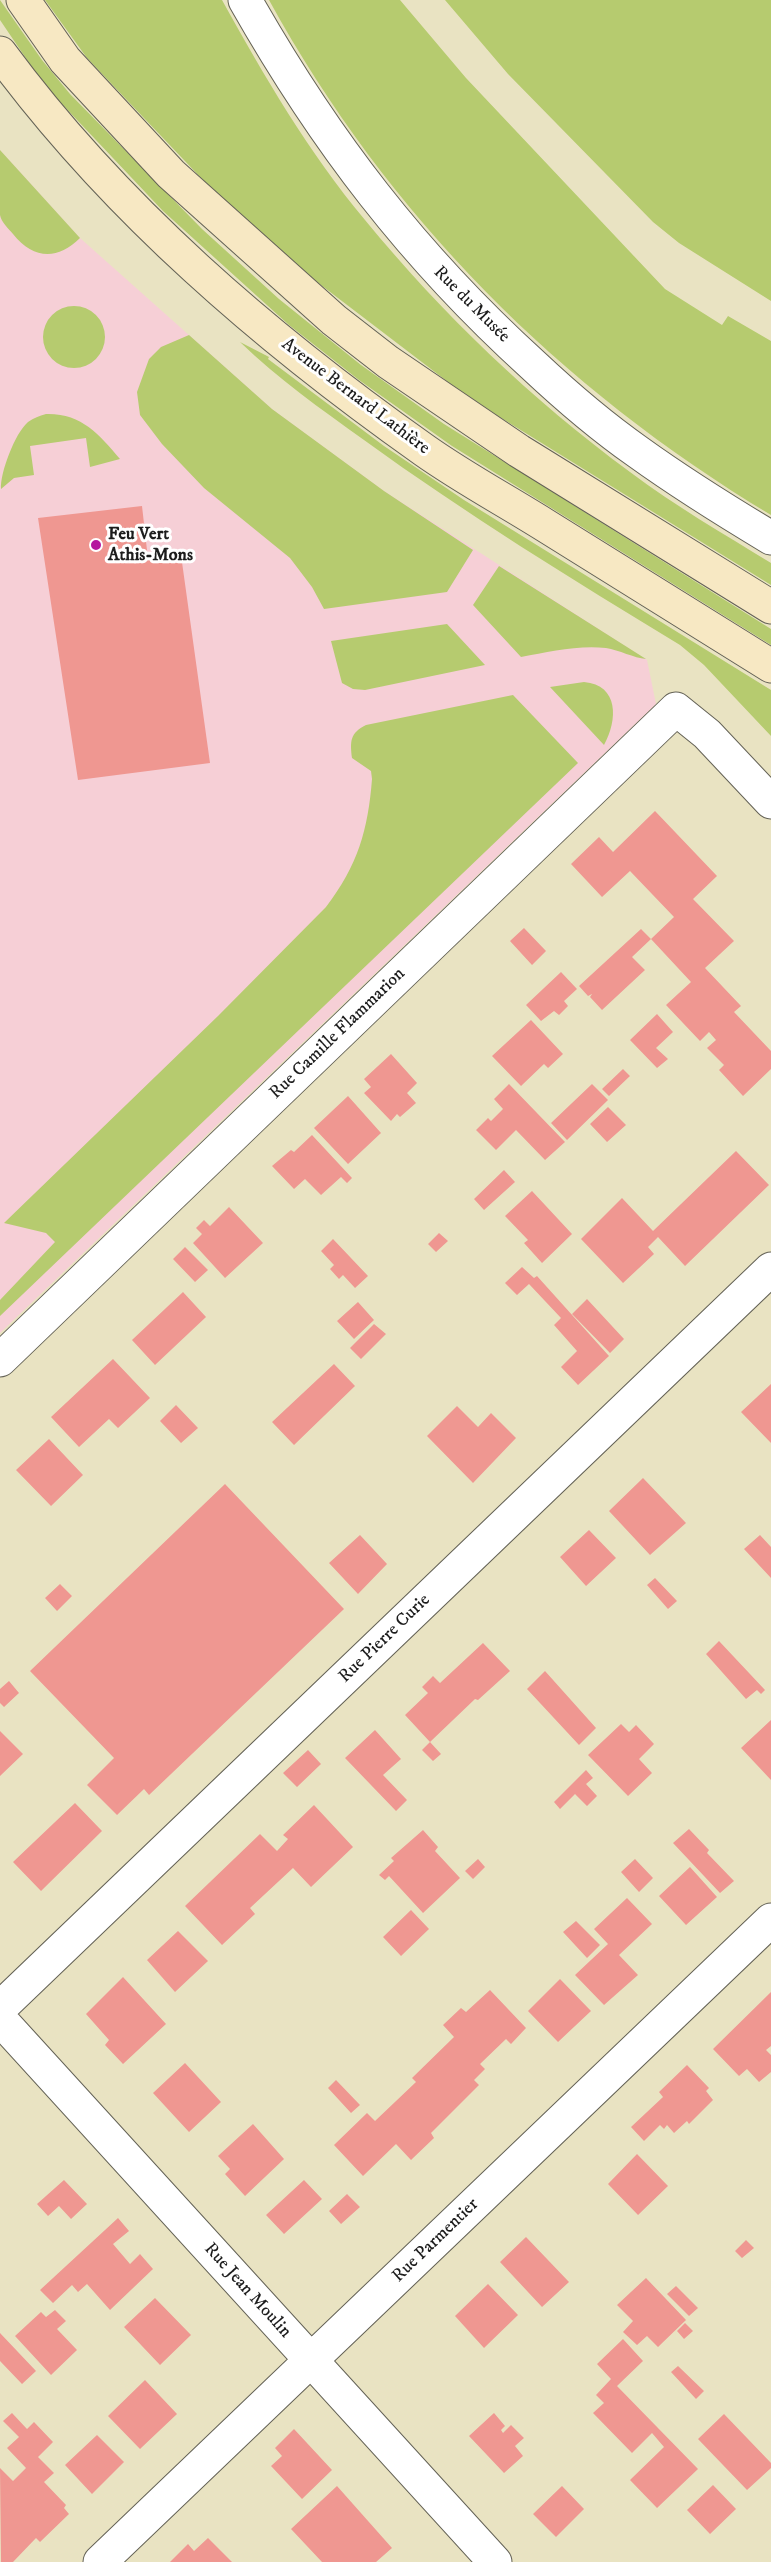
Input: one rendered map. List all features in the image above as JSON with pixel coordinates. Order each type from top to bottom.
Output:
[{"type":"main road","points":[[23,0],[65,60],[171,174],[334,320],[388,362],[519,450],[771,607]]},
{"type":"main road","name":"Avenue Bernard Lathière","points":[[0,53],[35,101],[129,203],[242,309],[327,378],[426,451],[771,666]]},
{"type":"street","name":"Rue du Musée","points":[[245,0],[314,114],[357,176],[390,218],[458,294],[559,389],[636,451],[771,538]]},
{"type":"street","name":"Rue Camille Flammarion","points":[[0,1360],[676,709],[707,735],[771,802]]},
{"type":"street","name":"Rue Pierre Curie","points":[[0,2008],[771,1269]]},
{"type":"street","name":"Rue Parmentier","points":[[100,2562],[771,1920]]},
{"type":"street","name":"Rue Jean Moulin","points":[[0,2019],[495,2562]]},
{"type":"shaded area","points":[[0,150],[80,238],[272,409],[384,491],[647,660],[656,704],[0,1333]]},
{"type":"green space","points":[[0,0],[42,60],[70,94],[202,229],[279,299],[361,365],[444,424],[771,629],[771,645],[452,446],[359,380],[289,325],[163,211],[44,85],[0,20]]},
{"type":"green space","points":[[45,0],[222,0],[306,141],[344,194],[425,289],[523,385],[593,444],[664,496],[771,563],[771,585],[498,416],[448,382],[317,282],[203,180],[87,58]]},
{"type":"green space","points":[[269,0],[400,0],[466,78],[665,289],[722,325],[728,316],[771,341],[771,515],[694,465],[620,411],[551,353],[486,291],[424,225],[368,154],[316,79]]},
{"type":"green space","points":[[445,0],[771,0],[771,301],[679,243],[653,222],[508,74]]},
{"type":"green space","points":[[0,150],[80,238],[63,251],[45,254],[37,252],[21,242],[3,223],[0,215]]},
{"type":"green space","points":[[74,306],[86,308],[96,315],[103,325],[105,337],[103,349],[96,359],[86,366],[74,368],[62,366],[52,359],[45,349],[43,337],[45,325],[52,315],[62,308]]},
{"type":"green space","points":[[189,335],[272,409],[384,491],[473,550],[447,592],[324,609],[312,587],[290,558],[204,488],[162,444],[140,415],[137,392],[149,359],[161,347]]},
{"type":"green space","points":[[240,342],[269,357],[268,359],[384,446],[464,500],[771,690],[771,736],[704,665],[680,645],[441,494],[300,393]]},
{"type":"green space","points":[[46,414],[69,417],[79,421],[97,434],[120,459],[90,467],[86,438],[30,446],[34,475],[14,478],[1,489],[6,464],[18,435],[28,422]]},
{"type":"green space","points":[[499,566],[646,659],[595,647],[521,657],[473,605]]},
{"type":"green space","points":[[447,624],[485,665],[365,690],[353,689],[342,683],[331,641]]},
{"type":"green space","points":[[584,682],[604,690],[612,705],[612,725],[604,745],[550,687]]},
{"type":"green space","points":[[513,695],[578,763],[0,1316],[0,1300],[55,1242],[46,1233],[4,1223],[218,1016],[326,907],[337,892],[360,846],[368,815],[372,779],[371,771],[352,758],[351,742],[354,734],[366,725]]},
{"type":"building","points":[[142,506],[148,559],[181,555],[210,763],[78,780],[38,518]]},
{"type":"building","points":[[655,811],[717,876],[693,899],[734,941],[705,968],[741,1006],[734,1012],[771,1051],[771,1069],[743,1096],[719,1070],[724,1065],[707,1048],[716,1040],[709,1032],[700,1041],[666,1005],[691,982],[651,939],[674,917],[630,871],[602,897],[571,864],[599,837],[613,852]]},
{"type":"building","points":[[524,928],[546,951],[532,965],[510,941]]},
{"type":"building","points":[[641,929],[651,939],[632,957],[645,970],[602,1010],[590,997],[592,994],[588,996],[579,986]]},
{"type":"building","points":[[561,972],[577,989],[564,1001],[568,1006],[559,1015],[554,1011],[541,1021],[526,1005]]},
{"type":"building","points":[[657,1014],[673,1032],[656,1048],[668,1059],[657,1068],[630,1040]]},
{"type":"building","points":[[531,1020],[563,1054],[548,1068],[544,1064],[521,1086],[492,1056]]},
{"type":"building","points":[[391,1054],[417,1083],[407,1093],[416,1103],[400,1117],[397,1114],[391,1121],[364,1093],[371,1087],[364,1079]]},
{"type":"building","points":[[623,1069],[630,1076],[609,1096],[602,1089]]},
{"type":"building","points":[[509,1084],[565,1142],[545,1160],[516,1130],[496,1150],[476,1130],[488,1118],[491,1121],[503,1109],[494,1099]]},
{"type":"building","points":[[592,1084],[608,1100],[567,1140],[551,1123]]},
{"type":"building","points":[[348,1096],[381,1133],[348,1164],[314,1128]]},
{"type":"building","points":[[608,1107],[626,1125],[607,1142],[590,1124]]},
{"type":"building","points":[[312,1135],[352,1178],[347,1183],[341,1177],[321,1195],[305,1179],[294,1189],[272,1166],[291,1150],[294,1152]]},
{"type":"building","points":[[736,1151],[769,1185],[685,1266],[658,1237],[648,1247],[654,1254],[623,1283],[581,1239],[622,1198],[653,1231]]},
{"type":"building","points":[[504,1170],[515,1182],[484,1210],[474,1199]]},
{"type":"building","points":[[532,1191],[572,1234],[542,1263],[524,1243],[528,1240],[505,1216]]},
{"type":"building","points":[[229,1207],[263,1243],[225,1278],[193,1243],[202,1234],[196,1228],[204,1220],[210,1226]]},
{"type":"building","points":[[439,1233],[448,1241],[436,1252],[428,1244]]},
{"type":"building","points":[[333,1239],[368,1276],[355,1288],[343,1275],[339,1279],[330,1269],[334,1265],[321,1251]]},
{"type":"building","points":[[185,1247],[208,1270],[195,1282],[173,1259]]},
{"type":"building","points":[[522,1267],[534,1278],[537,1276],[609,1356],[578,1385],[561,1367],[577,1351],[554,1325],[561,1318],[529,1284],[517,1295],[505,1283]]},
{"type":"building","points":[[183,1292],[206,1317],[155,1365],[132,1340]]},
{"type":"building","points":[[587,1299],[624,1339],[610,1353],[572,1314]]},
{"type":"building","points":[[358,1302],[374,1320],[354,1339],[337,1321]]},
{"type":"building","points":[[374,1324],[386,1334],[361,1359],[350,1348]]},
{"type":"building","points":[[113,1359],[150,1398],[118,1428],[109,1419],[79,1447],[51,1417]]},
{"type":"building","points":[[334,1364],[355,1386],[294,1445],[272,1422]]},
{"type":"building","points":[[771,1384],[771,1443],[741,1412]]},
{"type":"building","points":[[176,1405],[198,1428],[181,1443],[160,1421]]},
{"type":"building","points":[[457,1406],[478,1427],[491,1413],[516,1438],[473,1483],[427,1436]]},
{"type":"building","points":[[49,1439],[83,1475],[51,1506],[16,1470]]},
{"type":"building","points":[[643,1478],[686,1523],[650,1555],[609,1511]]},
{"type":"building","points":[[225,1484],[344,1609],[149,1795],[144,1789],[117,1815],[87,1785],[114,1758],[30,1671]]},
{"type":"building","points":[[589,1530],[616,1558],[586,1586],[560,1557]]},
{"type":"building","points":[[360,1535],[387,1564],[358,1594],[329,1563]]},
{"type":"building","points":[[760,1535],[771,1547],[771,1578],[744,1549]]},
{"type":"building","points":[[655,1578],[677,1601],[668,1609],[647,1585]]},
{"type":"building","points":[[60,1584],[72,1596],[57,1611],[45,1598]]},
{"type":"building","points":[[719,1641],[765,1690],[761,1694],[757,1690],[746,1699],[706,1654]]},
{"type":"building","points":[[483,1643],[510,1671],[478,1700],[475,1699],[430,1742],[405,1715],[428,1693],[422,1687],[433,1676],[440,1683]]},
{"type":"building","points":[[545,1671],[596,1728],[579,1745],[527,1689]]},
{"type":"building","points":[[9,1681],[19,1693],[4,1707],[0,1703],[0,1689]]},
{"type":"building","points":[[771,1720],[771,1780],[741,1748]]},
{"type":"building","points":[[621,1724],[629,1732],[636,1725],[654,1744],[639,1759],[652,1773],[628,1796],[588,1755]]},
{"type":"building","points":[[375,1730],[401,1759],[383,1775],[407,1800],[396,1811],[345,1758]]},
{"type":"building","points":[[0,1731],[23,1754],[0,1776]]},
{"type":"building","points":[[430,1742],[441,1754],[433,1761],[422,1750]]},
{"type":"building","points":[[308,1750],[321,1764],[297,1787],[283,1773]]},
{"type":"building","points":[[586,1770],[593,1778],[586,1784],[597,1796],[587,1806],[575,1794],[560,1809],[554,1802]]},
{"type":"building","points":[[75,1803],[102,1831],[41,1891],[13,1862]]},
{"type":"building","points":[[314,1805],[353,1847],[311,1887],[293,1868],[250,1908],[255,1914],[222,1945],[185,1906],[260,1834],[277,1851],[288,1839],[283,1835]]},
{"type":"building","points":[[689,1829],[709,1850],[707,1853],[734,1881],[720,1893],[673,1843]]},
{"type":"building","points":[[423,1830],[438,1847],[435,1851],[460,1878],[423,1913],[389,1876],[385,1880],[379,1875],[394,1861],[391,1858]]},
{"type":"building","points":[[478,1859],[485,1867],[473,1879],[465,1871]]},
{"type":"building","points":[[635,1859],[653,1878],[639,1892],[621,1872]]},
{"type":"building","points":[[690,1867],[717,1897],[686,1925],[659,1896]]},
{"type":"building","points":[[627,1898],[652,1924],[619,1955],[638,1975],[604,2005],[575,1975],[608,1944],[594,1929]]},
{"type":"building","points":[[411,1910],[429,1929],[401,1956],[383,1937]]},
{"type":"building","points":[[576,1921],[600,1945],[587,1958],[563,1932]]},
{"type":"building","points":[[178,1931],[208,1961],[175,1992],[147,1960]]},
{"type":"building","points":[[123,1977],[166,2024],[123,2064],[105,2045],[109,2040],[86,2014]]},
{"type":"building","points":[[560,1979],[591,2011],[558,2042],[528,2011]]},
{"type":"building","points":[[490,1990],[526,2028],[511,2044],[506,2039],[480,2064],[485,2069],[474,2080],[479,2085],[431,2133],[434,2138],[411,2160],[396,2144],[363,2176],[334,2145],[367,2113],[375,2121],[416,2082],[412,2078],[454,2037],[443,2025],[461,2008],[466,2012]]},
{"type":"building","points":[[771,1992],[771,2046],[766,2050],[771,2055],[771,2072],[759,2082],[747,2069],[739,2076],[713,2049]]},
{"type":"building","points":[[185,2063],[221,2102],[189,2132],[153,2093]]},
{"type":"building","points":[[687,2065],[709,2088],[706,2091],[713,2100],[689,2124],[687,2121],[674,2133],[667,2125],[664,2129],[660,2125],[644,2141],[631,2127],[663,2097],[659,2092]]},
{"type":"building","points":[[336,2080],[360,2105],[351,2113],[328,2088]]},
{"type":"building","points":[[253,2124],[284,2159],[245,2196],[225,2174],[230,2169],[218,2156]]},
{"type":"building","points":[[637,2154],[668,2186],[638,2215],[608,2184]]},
{"type":"building","points":[[64,2180],[87,2204],[71,2219],[59,2206],[48,2216],[37,2204]]},
{"type":"building","points":[[304,2180],[322,2199],[284,2234],[266,2215]]},
{"type":"building","points":[[347,2194],[360,2207],[341,2224],[329,2211]]},
{"type":"building","points":[[118,2218],[129,2231],[113,2244],[130,2264],[140,2254],[153,2269],[110,2310],[87,2284],[78,2292],[72,2285],[53,2303],[40,2290]]},
{"type":"building","points":[[526,2237],[569,2282],[542,2307],[500,2262]]},
{"type":"building","points":[[746,2240],[754,2248],[742,2258],[735,2251]]},
{"type":"building","points":[[646,2278],[686,2320],[658,2347],[647,2336],[637,2345],[623,2332],[633,2321],[617,2305]]},
{"type":"building","points":[[488,2284],[518,2315],[484,2348],[455,2316]]},
{"type":"building","points":[[676,2286],[698,2308],[689,2316],[667,2294]]},
{"type":"building","points":[[155,2298],[191,2335],[160,2365],[124,2327]]},
{"type":"building","points":[[55,2310],[66,2321],[57,2329],[77,2350],[51,2375],[15,2336],[41,2312],[46,2317]]},
{"type":"building","points":[[685,2323],[693,2331],[684,2339],[677,2331]]},
{"type":"building","points":[[0,2333],[36,2371],[22,2384],[0,2361]]},
{"type":"building","points":[[623,2339],[643,2361],[617,2386],[698,2469],[657,2508],[630,2480],[664,2447],[652,2433],[632,2453],[593,2413],[604,2403],[596,2395],[611,2379],[597,2364]]},
{"type":"building","points":[[678,2366],[704,2391],[696,2399],[671,2372]]},
{"type":"building","points":[[145,2380],[177,2414],[140,2449],[108,2416]]},
{"type":"building","points":[[12,2413],[27,2429],[34,2422],[53,2442],[38,2457],[54,2473],[44,2482],[66,2505],[64,2508],[69,2514],[40,2542],[36,2538],[13,2562],[1,2562],[0,2468],[13,2481],[26,2468],[7,2448],[19,2437],[3,2421]]},
{"type":"building","points":[[494,2413],[505,2426],[501,2430],[503,2433],[511,2425],[524,2438],[515,2446],[523,2456],[504,2473],[469,2436]]},
{"type":"building","points":[[724,2414],[771,2463],[771,2468],[747,2490],[698,2439]]},
{"type":"building","points":[[294,2429],[332,2470],[302,2499],[271,2466],[282,2456],[275,2448]]},
{"type":"building","points":[[97,2435],[124,2462],[92,2494],[65,2465]]},
{"type":"building","points":[[713,2485],[736,2509],[710,2534],[687,2510]]},
{"type":"building","points":[[337,2486],[392,2548],[376,2562],[322,2562],[291,2529]]},
{"type":"building","points":[[562,2486],[584,2509],[556,2537],[533,2514]]},
{"type":"building","points":[[208,2538],[232,2562],[170,2562],[188,2544],[194,2551]]},
{"type":"place","name":"Feu Vert Athis-Mons","points":[[96,545]]}]
